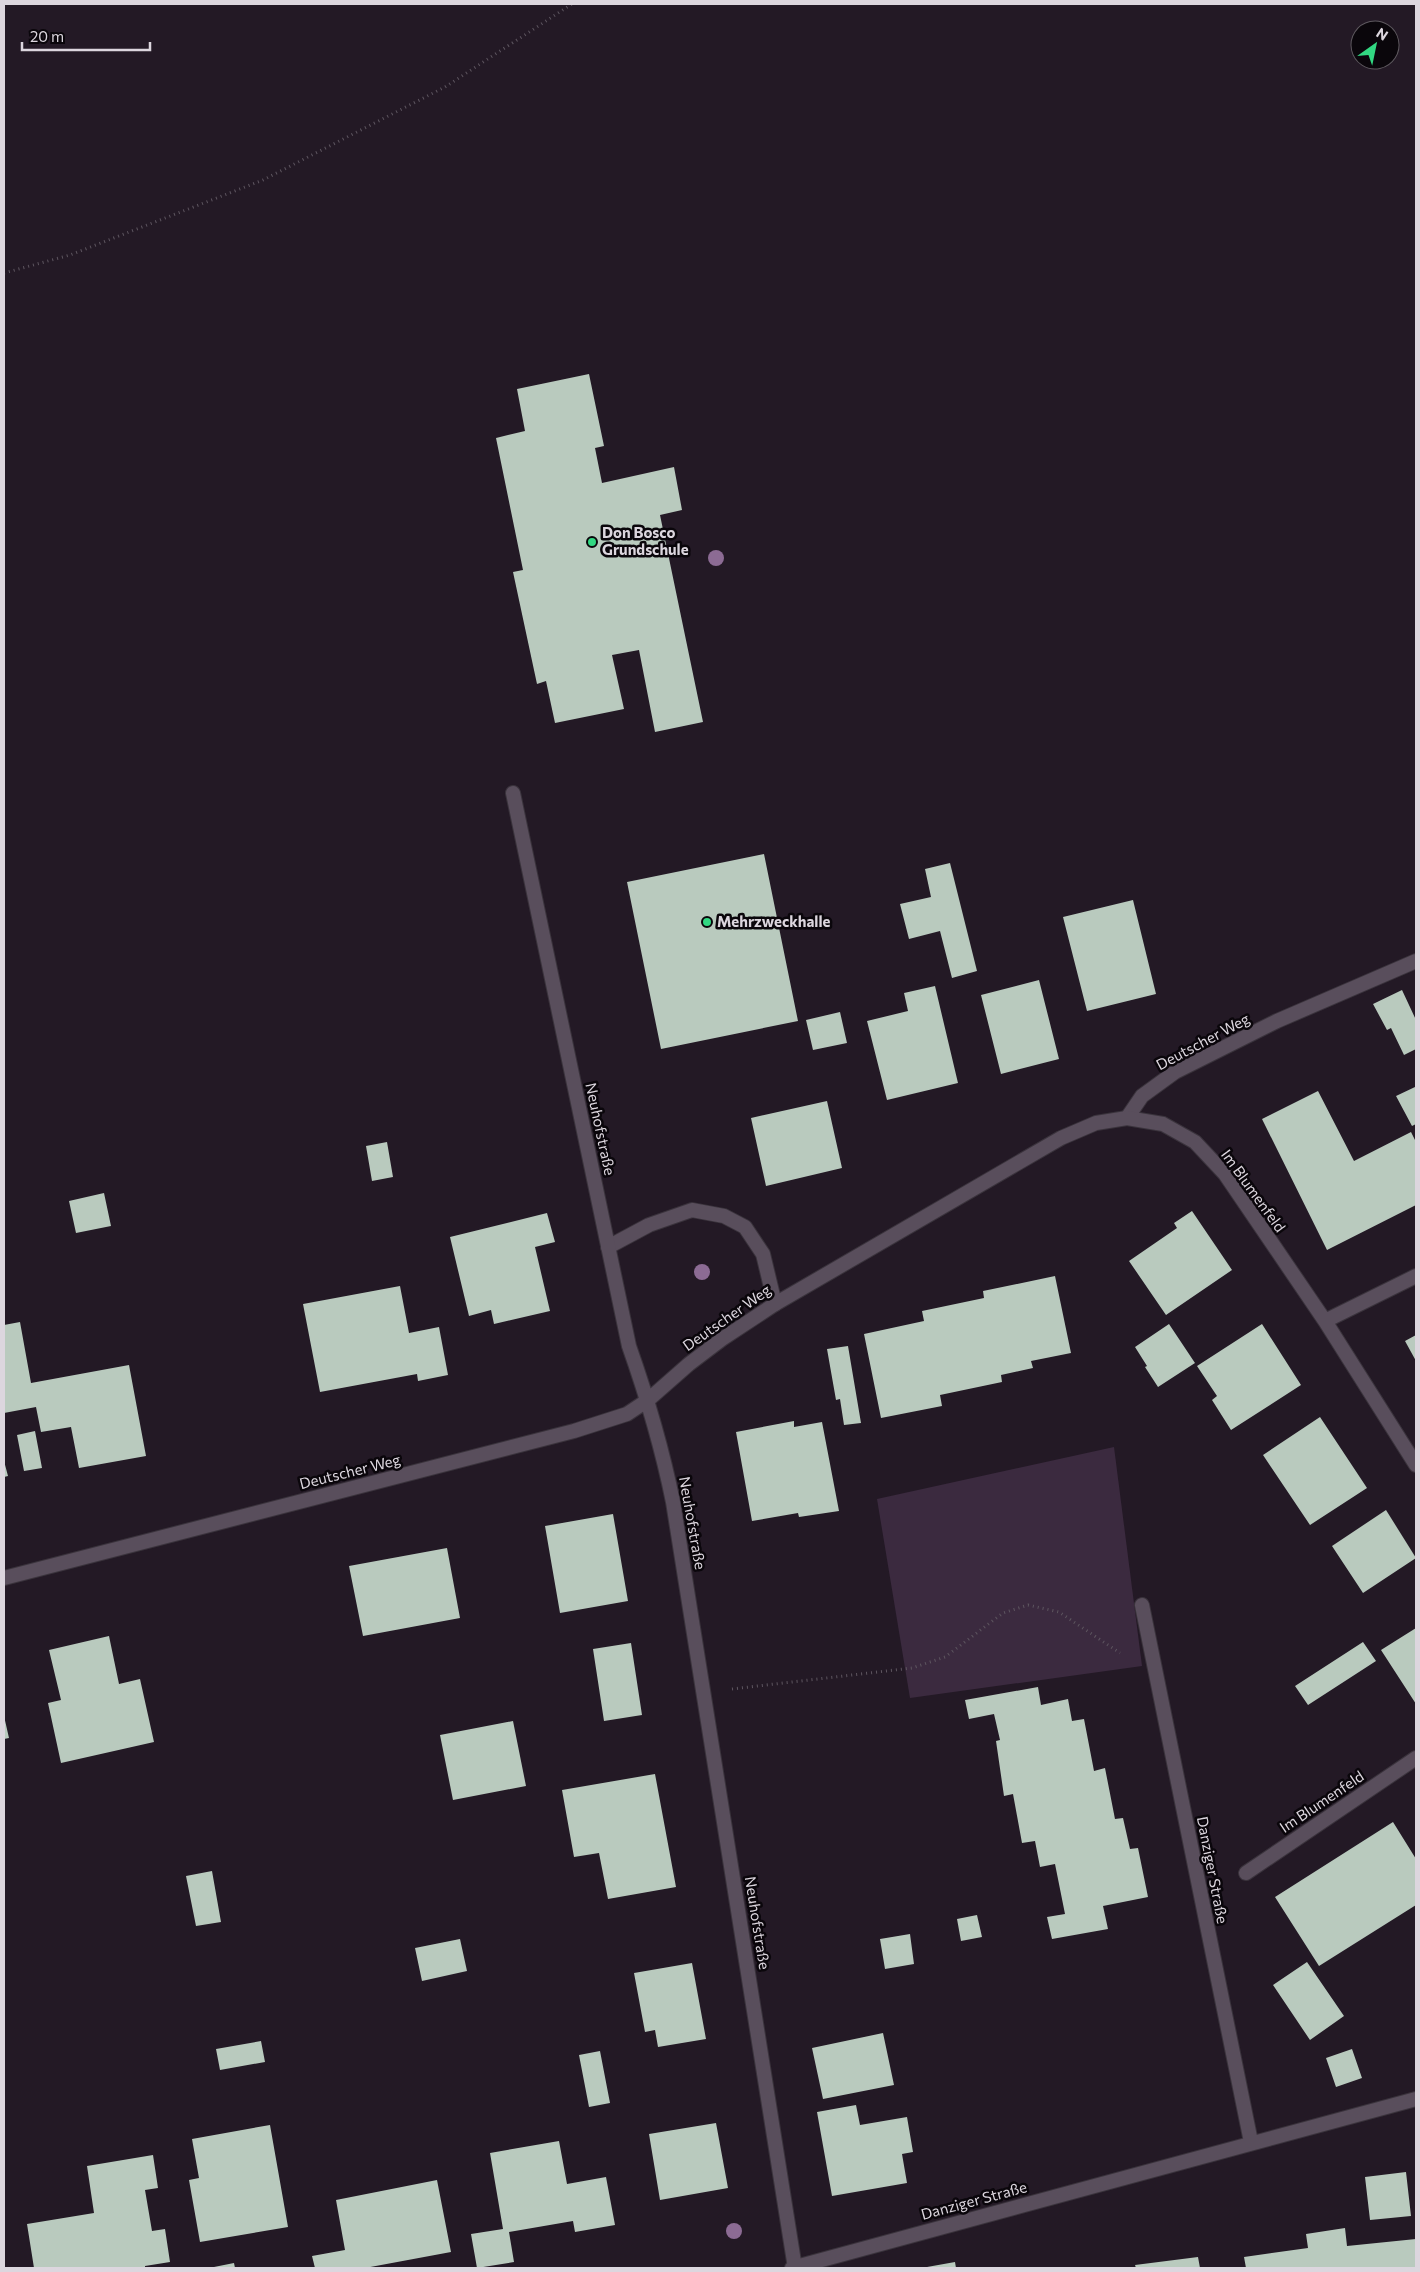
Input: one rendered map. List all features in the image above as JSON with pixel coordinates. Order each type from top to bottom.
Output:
[{"type":"street","name":"Neuhofstraße","points":[[513,793],[629,1346],[648,1400],[664,1455],[673,1502],[794,2268]]},
{"type":"street","name":"Deutscher Weg","points":[[4,1578],[574,1431],[627,1414],[648,1400],[689,1364],[775,1304],[1061,1138],[1096,1123],[1127,1118],[1142,1096],[1175,1072],[1277,1021],[1416,961]]},
{"type":"street","name":"Im Blumenfeld","points":[[1127,1118],[1163,1124],[1195,1142],[1225,1174],[1324,1321],[1416,1465]]},
{"type":"street","points":[[608,1247],[649,1225],[692,1210],[724,1216],[745,1227],[763,1254],[775,1304]]},
{"type":"street","points":[[1324,1321],[1416,1276]]},
{"type":"street","name":"Danziger Straße","points":[[1142,1605],[1251,2142]]},
{"type":"street","name":"Im Blumenfeld","points":[[1246,1873],[1416,1758]]},
{"type":"street","name":"Danziger Straße","points":[[794,2268],[1251,2142],[1416,2099]]},
{"type":"path","points":[[4,273],[70,254],[263,180],[445,87],[572,4]]},
{"type":"path","points":[[703,1692],[912,1668],[945,1657],[1003,1613],[1028,1605],[1059,1612],[1157,1680]]},
{"type":"shaded area","points":[[1114,1447],[1142,1666],[910,1698],[877,1499]]},
{"type":"building","name":"Don Bosco Grundschule","points":[[589,374],[604,446],[595,448],[602,483],[674,467],[682,510],[660,515],[703,722],[655,732],[639,650],[612,655],[624,709],[555,723],[546,681],[537,684],[513,572],[523,570],[496,438],[525,431],[517,389]]},
{"type":"building","name":"Mehrzweckhalle","points":[[764,854],[798,1021],[661,1049],[627,882]]},
{"type":"building","points":[[950,863],[977,971],[952,978],[940,931],[909,939],[900,904],[931,897],[925,869]]},
{"type":"building","points":[[1133,900],[1156,994],[1087,1011],[1063,917]]},
{"type":"building","points":[[1039,980],[1059,1059],[1001,1074],[981,995]]},
{"type":"building","points":[[935,986],[958,1083],[887,1100],[867,1021],[908,1011],[904,993]]},
{"type":"building","points":[[1402,990],[1416,1020],[1416,1049],[1404,1055],[1391,1028],[1387,1030],[1373,1004]]},
{"type":"building","points":[[840,1012],[847,1043],[813,1050],[806,1020]]},
{"type":"building","points":[[1415,1087],[1416,1124],[1412,1126],[1396,1096]]},
{"type":"building","points":[[1318,1091],[1354,1161],[1411,1132],[1416,1142],[1416,1205],[1327,1250],[1262,1119]]},
{"type":"building","points":[[827,1101],[842,1168],[766,1186],[751,1118]]},
{"type":"building","points":[[387,1142],[393,1177],[372,1181],[366,1146]]},
{"type":"building","points":[[104,1193],[111,1226],[76,1233],[69,1201]]},
{"type":"building","points":[[1192,1211],[1232,1270],[1166,1315],[1129,1261],[1177,1228],[1174,1223]]},
{"type":"building","points":[[547,1213],[555,1242],[535,1247],[550,1311],[494,1324],[491,1310],[469,1316],[450,1237]]},
{"type":"building","points":[[1055,1276],[1071,1353],[1031,1361],[1033,1368],[1001,1375],[1002,1382],[940,1395],[942,1406],[881,1418],[864,1334],[924,1321],[922,1311],[984,1298],[983,1291]]},
{"type":"building","points":[[400,1286],[409,1333],[439,1327],[448,1375],[418,1381],[417,1374],[320,1392],[303,1304]]},
{"type":"building","points":[[20,1322],[31,1383],[129,1365],[146,1456],[79,1468],[71,1427],[41,1432],[36,1407],[4,1413],[4,1325]]},
{"type":"building","points":[[1169,1324],[1195,1363],[1158,1387],[1135,1347]]},
{"type":"building","points":[[1262,1324],[1301,1385],[1231,1430],[1212,1400],[1217,1396],[1197,1366]]},
{"type":"building","points":[[1416,1335],[1416,1361],[1405,1341]]},
{"type":"building","points":[[848,1346],[861,1423],[844,1425],[840,1399],[836,1400],[827,1349]]},
{"type":"building","points":[[1320,1417],[1367,1488],[1310,1525],[1263,1455]]},
{"type":"building","points":[[794,1421],[794,1427],[822,1422],[839,1511],[799,1517],[798,1513],[752,1521],[736,1432]]},
{"type":"building","points":[[35,1431],[42,1468],[24,1471],[17,1435]]},
{"type":"building","points":[[4,1461],[8,1476],[4,1477]]},
{"type":"building","points":[[1386,1510],[1416,1558],[1363,1593],[1332,1546]]},
{"type":"building","points":[[613,1514],[628,1601],[560,1613],[545,1526]]},
{"type":"building","points":[[447,1548],[460,1618],[363,1636],[349,1566]]},
{"type":"building","points":[[1416,1628],[1416,1704],[1381,1650]]},
{"type":"building","points":[[109,1636],[119,1684],[140,1679],[154,1742],[61,1763],[48,1703],[61,1700],[49,1650]]},
{"type":"building","points":[[1363,1642],[1376,1661],[1308,1705],[1295,1686]]},
{"type":"building","points":[[631,1643],[642,1715],[604,1721],[593,1649]]},
{"type":"building","points":[[1038,1687],[1041,1705],[1068,1699],[1072,1721],[1084,1719],[1094,1771],[1105,1768],[1115,1819],[1123,1818],[1130,1849],[1138,1848],[1148,1897],[1103,1906],[1108,1929],[1052,1939],[1047,1917],[1065,1914],[1055,1864],[1040,1867],[1035,1841],[1022,1843],[1013,1794],[1004,1796],[996,1741],[1000,1740],[994,1714],[969,1719],[965,1700]]},
{"type":"building","points":[[4,1716],[9,1738],[4,1739]]},
{"type":"building","points":[[513,1721],[526,1786],[453,1800],[440,1735]]},
{"type":"building","points":[[655,1774],[676,1887],[608,1899],[599,1853],[574,1857],[562,1790]]},
{"type":"building","points":[[1393,1822],[1416,1859],[1416,1905],[1319,1966],[1275,1897]]},
{"type":"building","points":[[212,1871],[221,1922],[196,1926],[186,1876]]},
{"type":"building","points":[[977,1915],[982,1937],[961,1941],[957,1919]]},
{"type":"building","points":[[910,1934],[914,1964],[885,1969],[880,1939]]},
{"type":"building","points":[[460,1939],[467,1971],[422,1981],[415,1948]]},
{"type":"building","points":[[1307,1962],[1344,2016],[1310,2040],[1273,1985]]},
{"type":"building","points":[[692,1963],[706,2039],[658,2047],[655,2030],[645,2032],[634,1973]]},
{"type":"building","points":[[883,2033],[894,2085],[823,2099],[812,2048]]},
{"type":"building","points":[[261,2041],[265,2062],[220,2070],[216,2049]]},
{"type":"building","points":[[1352,2049],[1362,2078],[1336,2087],[1326,2058]]},
{"type":"building","points":[[600,2051],[610,2103],[589,2107],[579,2055]]},
{"type":"building","points":[[856,2105],[860,2125],[907,2117],[913,2152],[902,2154],[907,2183],[832,2196],[817,2112]]},
{"type":"building","points":[[716,2123],[728,2188],[660,2200],[649,2134]]},
{"type":"building","points":[[270,2125],[288,2227],[200,2242],[189,2180],[199,2178],[192,2139]]},
{"type":"building","points":[[559,2141],[567,2184],[606,2177],[615,2225],[575,2232],[573,2221],[509,2232],[514,2262],[477,2268],[471,2234],[503,2229],[490,2153]]},
{"type":"building","points":[[153,2155],[158,2188],[145,2190],[152,2231],[165,2229],[170,2262],[145,2266],[145,2268],[34,2268],[27,2224],[94,2213],[87,2166]]},
{"type":"building","points":[[1406,2172],[1411,2216],[1370,2220],[1365,2177]]},
{"type":"building","points":[[437,2180],[451,2252],[365,2268],[315,2268],[312,2256],[345,2250],[336,2200]]},
{"type":"building","points":[[1345,2228],[1347,2246],[1416,2239],[1416,2268],[1246,2268],[1244,2257],[1308,2248],[1306,2234]]},
{"type":"building","points":[[1198,2257],[1200,2268],[1136,2268],[1135,2265]]},
{"type":"building","points":[[955,2262],[956,2268],[927,2268],[927,2267]]},
{"type":"building","points":[[234,2263],[235,2268],[214,2267]]},
{"type":"place","name":"Don Bosco Grundschule","points":[[592,542]]},
{"type":"place","name":"Mehrzweckhalle","points":[[707,922]]}]
